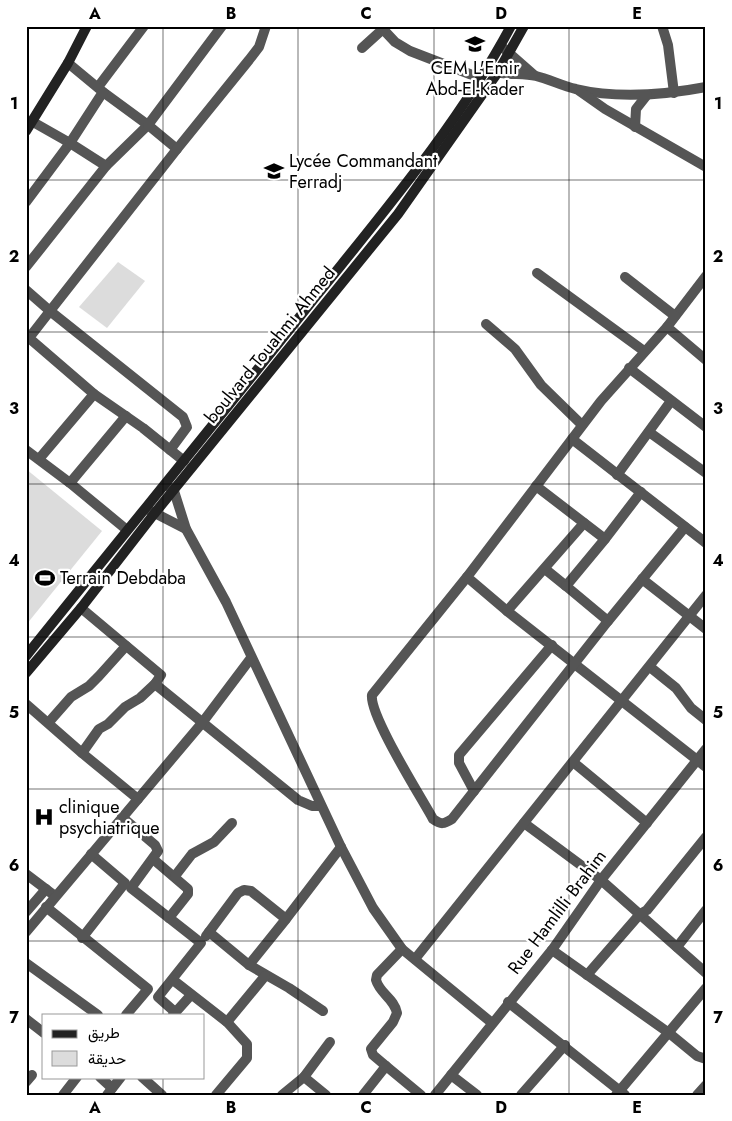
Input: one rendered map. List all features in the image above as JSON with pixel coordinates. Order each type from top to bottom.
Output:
[{"type":"main road","points":[[26,131],[68,64],[87,26]]},
{"type":"main road","name":"boulvard Touahmi Ahmed","points":[[170,487],[184,461],[425,158],[487,68],[511,26]]},
{"type":"main road","name":"boulvard Touahmi Ahmed","points":[[26,673],[81,608],[150,511],[388,226],[430,171],[498,72],[524,26]]},
{"type":"main road","points":[[378,219],[388,226]]},
{"type":"main road","points":[[338,269],[347,277]]},
{"type":"main road","name":"boulvard Touahmi Ahmed","points":[[26,656],[127,530],[150,511]]},
{"type":"street","points":[[26,202],[70,144],[100,90],[144,26]]},
{"type":"street","points":[[26,268],[106,166],[148,125],[222,26]]},
{"type":"street","points":[[184,461],[94,394],[28,339],[177,148],[259,47],[266,26]]},
{"type":"street","points":[[662,26],[668,45],[674,93]]},
{"type":"street","points":[[362,48],[382,27],[395,42],[410,51],[480,78]]},
{"type":"street","points":[[501,46],[534,75]]},
{"type":"street","points":[[68,64],[177,148]]},
{"type":"street","points":[[487,68],[498,72],[534,75],[577,90],[635,127],[704,167]]},
{"type":"street","points":[[577,90],[646,95],[674,93],[706,87]]},
{"type":"street","points":[[635,127],[636,109],[646,95]]},
{"type":"street","points":[[33,122],[106,166]]},
{"type":"street","points":[[537,273],[644,351]]},
{"type":"street","points":[[685,527],[642,578],[452,819],[445,824],[433,819],[378,719],[372,695],[467,577],[582,425],[629,368],[667,327],[706,276]]},
{"type":"street","points":[[625,277],[675,316]]},
{"type":"street","points":[[26,290],[183,417],[187,428],[170,450]]},
{"type":"street","points":[[486,324],[515,349],[541,385],[582,425]]},
{"type":"street","points":[[667,327],[706,360]]},
{"type":"street","points":[[629,368],[706,426]]},
{"type":"street","points":[[39,459],[94,394]]},
{"type":"street","points":[[617,474],[671,401]]},
{"type":"street","points":[[70,483],[126,416]]},
{"type":"street","points":[[649,432],[706,473]]},
{"type":"street","points":[[572,439],[706,543]]},
{"type":"street","points":[[26,450],[127,530]]},
{"type":"street","points":[[536,486],[605,539]]},
{"type":"street","points":[[170,487],[186,529],[226,602],[341,847],[373,908],[402,949],[492,1023]]},
{"type":"street","points":[[566,586],[605,539],[640,492]]},
{"type":"street","points":[[150,511],[186,529]]},
{"type":"street","points":[[507,611],[584,523]]},
{"type":"street","points":[[545,568],[608,621]]},
{"type":"street","points":[[467,577],[507,611],[623,700],[706,767]]},
{"type":"street","points":[[642,578],[706,629]]},
{"type":"street","points":[[415,959],[706,595]]},
{"type":"street","points":[[81,608],[160,672],[161,676],[136,702],[125,707],[108,724],[98,729],[82,753]]},
{"type":"street","points":[[474,791],[459,763],[459,755],[552,645]]},
{"type":"street","points":[[48,722],[71,697],[89,686],[126,646]]},
{"type":"street","points":[[26,932],[202,723],[251,658]]},
{"type":"street","points":[[650,667],[676,688],[691,708],[706,720]]},
{"type":"street","points":[[155,684],[298,800],[312,806],[322,806]]},
{"type":"street","points":[[26,704],[82,753],[138,798]]},
{"type":"street","name":"Rue Hamlilli Brahim","points":[[434,1095],[552,950],[601,880],[706,749]]},
{"type":"street","points":[[573,762],[647,823]]},
{"type":"street","points":[[82,938],[158,851],[155,845],[122,817]]},
{"type":"street","points":[[175,876],[192,854],[214,842],[232,823]]},
{"type":"street","points":[[524,823],[601,880],[706,972]]},
{"type":"street","points":[[588,975],[640,914],[647,910],[706,837]]},
{"type":"street","points":[[249,965],[341,847]]},
{"type":"street","points":[[91,854],[128,886],[201,943]]},
{"type":"street","points":[[153,859],[186,886],[188,894],[169,918]]},
{"type":"street","points":[[26,874],[55,896]]},
{"type":"street","points":[[26,912],[46,889]]},
{"type":"street","points":[[158,997],[173,980],[238,893],[244,890],[251,891],[286,919]]},
{"type":"street","points":[[46,907],[82,938],[158,997],[174,1013],[191,995]]},
{"type":"street","points":[[677,947],[706,910]]},
{"type":"street","points":[[209,932],[249,965],[289,988],[323,1011]]},
{"type":"street","points":[[402,949],[377,976],[376,980],[379,988],[392,1000],[397,1013],[393,1022],[371,1049],[373,1055],[421,1095]]},
{"type":"street","points":[[552,950],[669,1032],[697,1056],[706,1059]]},
{"type":"street","points":[[26,963],[97,1014]]},
{"type":"street","points":[[227,1022],[266,976]]},
{"type":"street","points":[[173,980],[227,1022],[247,1044],[247,1058],[216,1095]]},
{"type":"street","points":[[508,1002],[565,1045],[620,1093],[706,988]]},
{"type":"street","points":[[127,1014],[148,990]]},
{"type":"street","points":[[26,1019],[42,1031]]},
{"type":"street","points":[[282,1095],[304,1077],[330,1042]]},
{"type":"street","points":[[521,1095],[565,1045]]},
{"type":"street","points":[[363,1095],[386,1066]]},
{"type":"street","points":[[451,1075],[477,1095]]},
{"type":"street","points":[[304,1077],[320,1093]]},
{"type":"street","points":[[63,1095],[76,1078]]},
{"type":"street","points":[[101,1078],[110,1092],[120,1078]]},
{"type":"street","points":[[143,1078],[162,1095]]},
{"type":"street","points":[[697,1095],[706,1085]]},
{"type":"green space","points":[[118,262],[145,281],[107,328],[79,307]]},
{"type":"green space","name":"Terrain Debdaba","points":[[26,469],[102,531],[26,625]]},
{"type":"place","name":"CEM L'Emir Abd-El-Kader","points":[[475,44]]},
{"type":"place","name":"Lycée Commandant Ferradj","points":[[274,171]]},
{"type":"place","name":"Terrain Debdaba","points":[[45,578]]},
{"type":"place","name":"clinique psychiatrique","points":[[44,817]]}]
